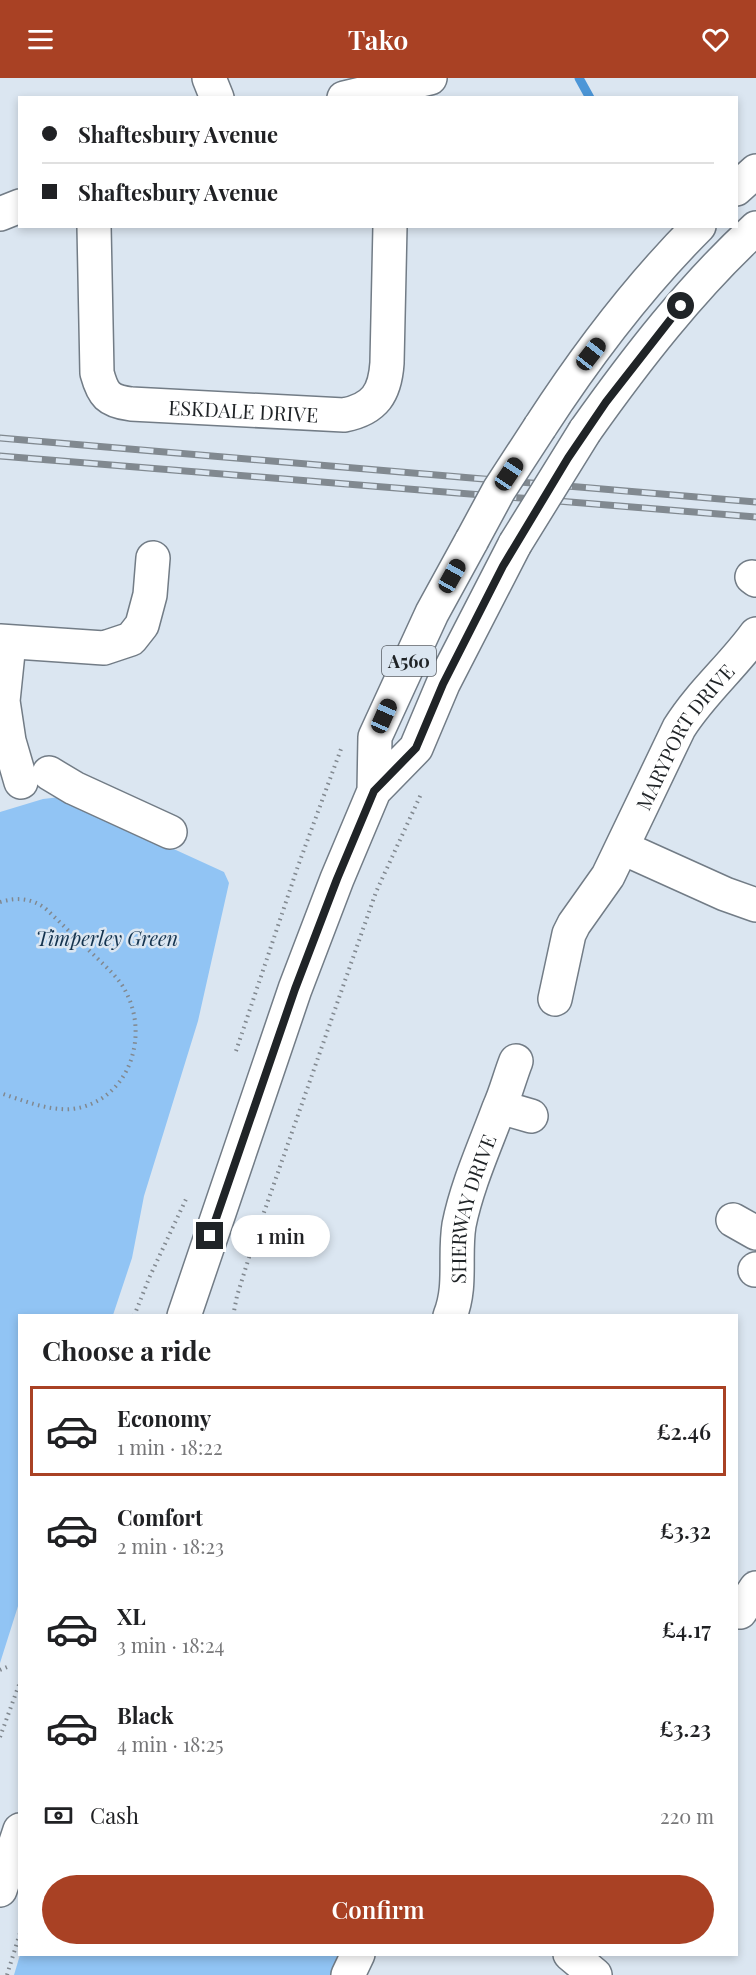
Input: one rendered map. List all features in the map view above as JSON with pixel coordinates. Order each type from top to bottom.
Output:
[{"type":"main road","points":[[209,78],[216,96]]},
{"type":"main road","points":[[361,96],[387,93],[430,78]]},
{"type":"main road","points":[[738,187],[756,171]]},
{"type":"main road","points":[[0,214],[18,207]]},
{"type":"main road","name":"ESKDALE DRIVE","points":[[94,228],[97,373],[105,393],[112,400],[131,404],[344,415],[356,413],[365,408],[385,386],[390,228]]},
{"type":"main road","name":"A560","points":[[374,791],[375,737],[432,613],[499,490],[568,384],[673,252],[697,228]]},
{"type":"main road","name":"A560","points":[[185,1314],[295,989],[374,791],[416,748],[443,684],[515,544],[585,431],[681,306],[735,247],[756,228]]},
{"type":"main road","points":[[153,558],[150,595],[142,625],[131,639],[104,648],[4,642],[3,701],[9,741],[32,779],[74,788],[170,832]]},
{"type":"main road","name":"MARYPORT DRIVE","points":[[555,999],[569,934],[608,876],[679,729],[690,710],[756,634]]},
{"type":"main road","points":[[623,848],[690,879],[756,905]]},
{"type":"main road","name":"SHERWAY DRIVE","points":[[450,1314],[458,1278],[458,1239],[461,1217],[488,1134],[516,1061]]},
{"type":"main road","points":[[500,1107],[531,1116]]},
{"type":"main road","points":[[0,1890],[18,1836]]},
{"type":"main road","points":[[348,1975],[357,1956]]},
{"type":"main road","points":[[572,1956],[595,1975]]},
{"type":"path","points":[[234,1314],[237,1296],[255,1238],[368,914],[425,785]]},
{"type":"path","points":[[0,902],[9,899],[26,899],[39,903],[46,909],[114,975],[125,989],[133,1006],[137,1032],[128,1069],[111,1091],[98,1100],[82,1107],[60,1109],[0,1093]]},
{"type":"path","points":[[135,1314],[150,1276]]},
{"type":"path","points":[[0,1670],[7,1667]]},
{"type":"path","points":[[0,1737],[18,1688]]},
{"type":"path","points":[[7,1975],[18,1939]]},
{"type":"green space","name":"Timperley Green","points":[[60,797],[224,872],[229,883],[198,1021],[144,1196],[132,1258],[113,1314],[18,1314],[18,1606],[0,1663],[0,812],[43,799]]},
{"type":"green space","points":[[20,1956],[344,1956],[334,1975],[14,1975]]},
{"type":"waterway","points":[[579,78],[589,96]]},
{"type":"railway","points":[[0,438],[756,502]]},
{"type":"railway","points":[[0,456],[756,517]]},
{"type":"route","points":[[210,1236],[295,989],[374,791],[416,748],[443,684],[503,566],[585,431],[681,306]]}]
